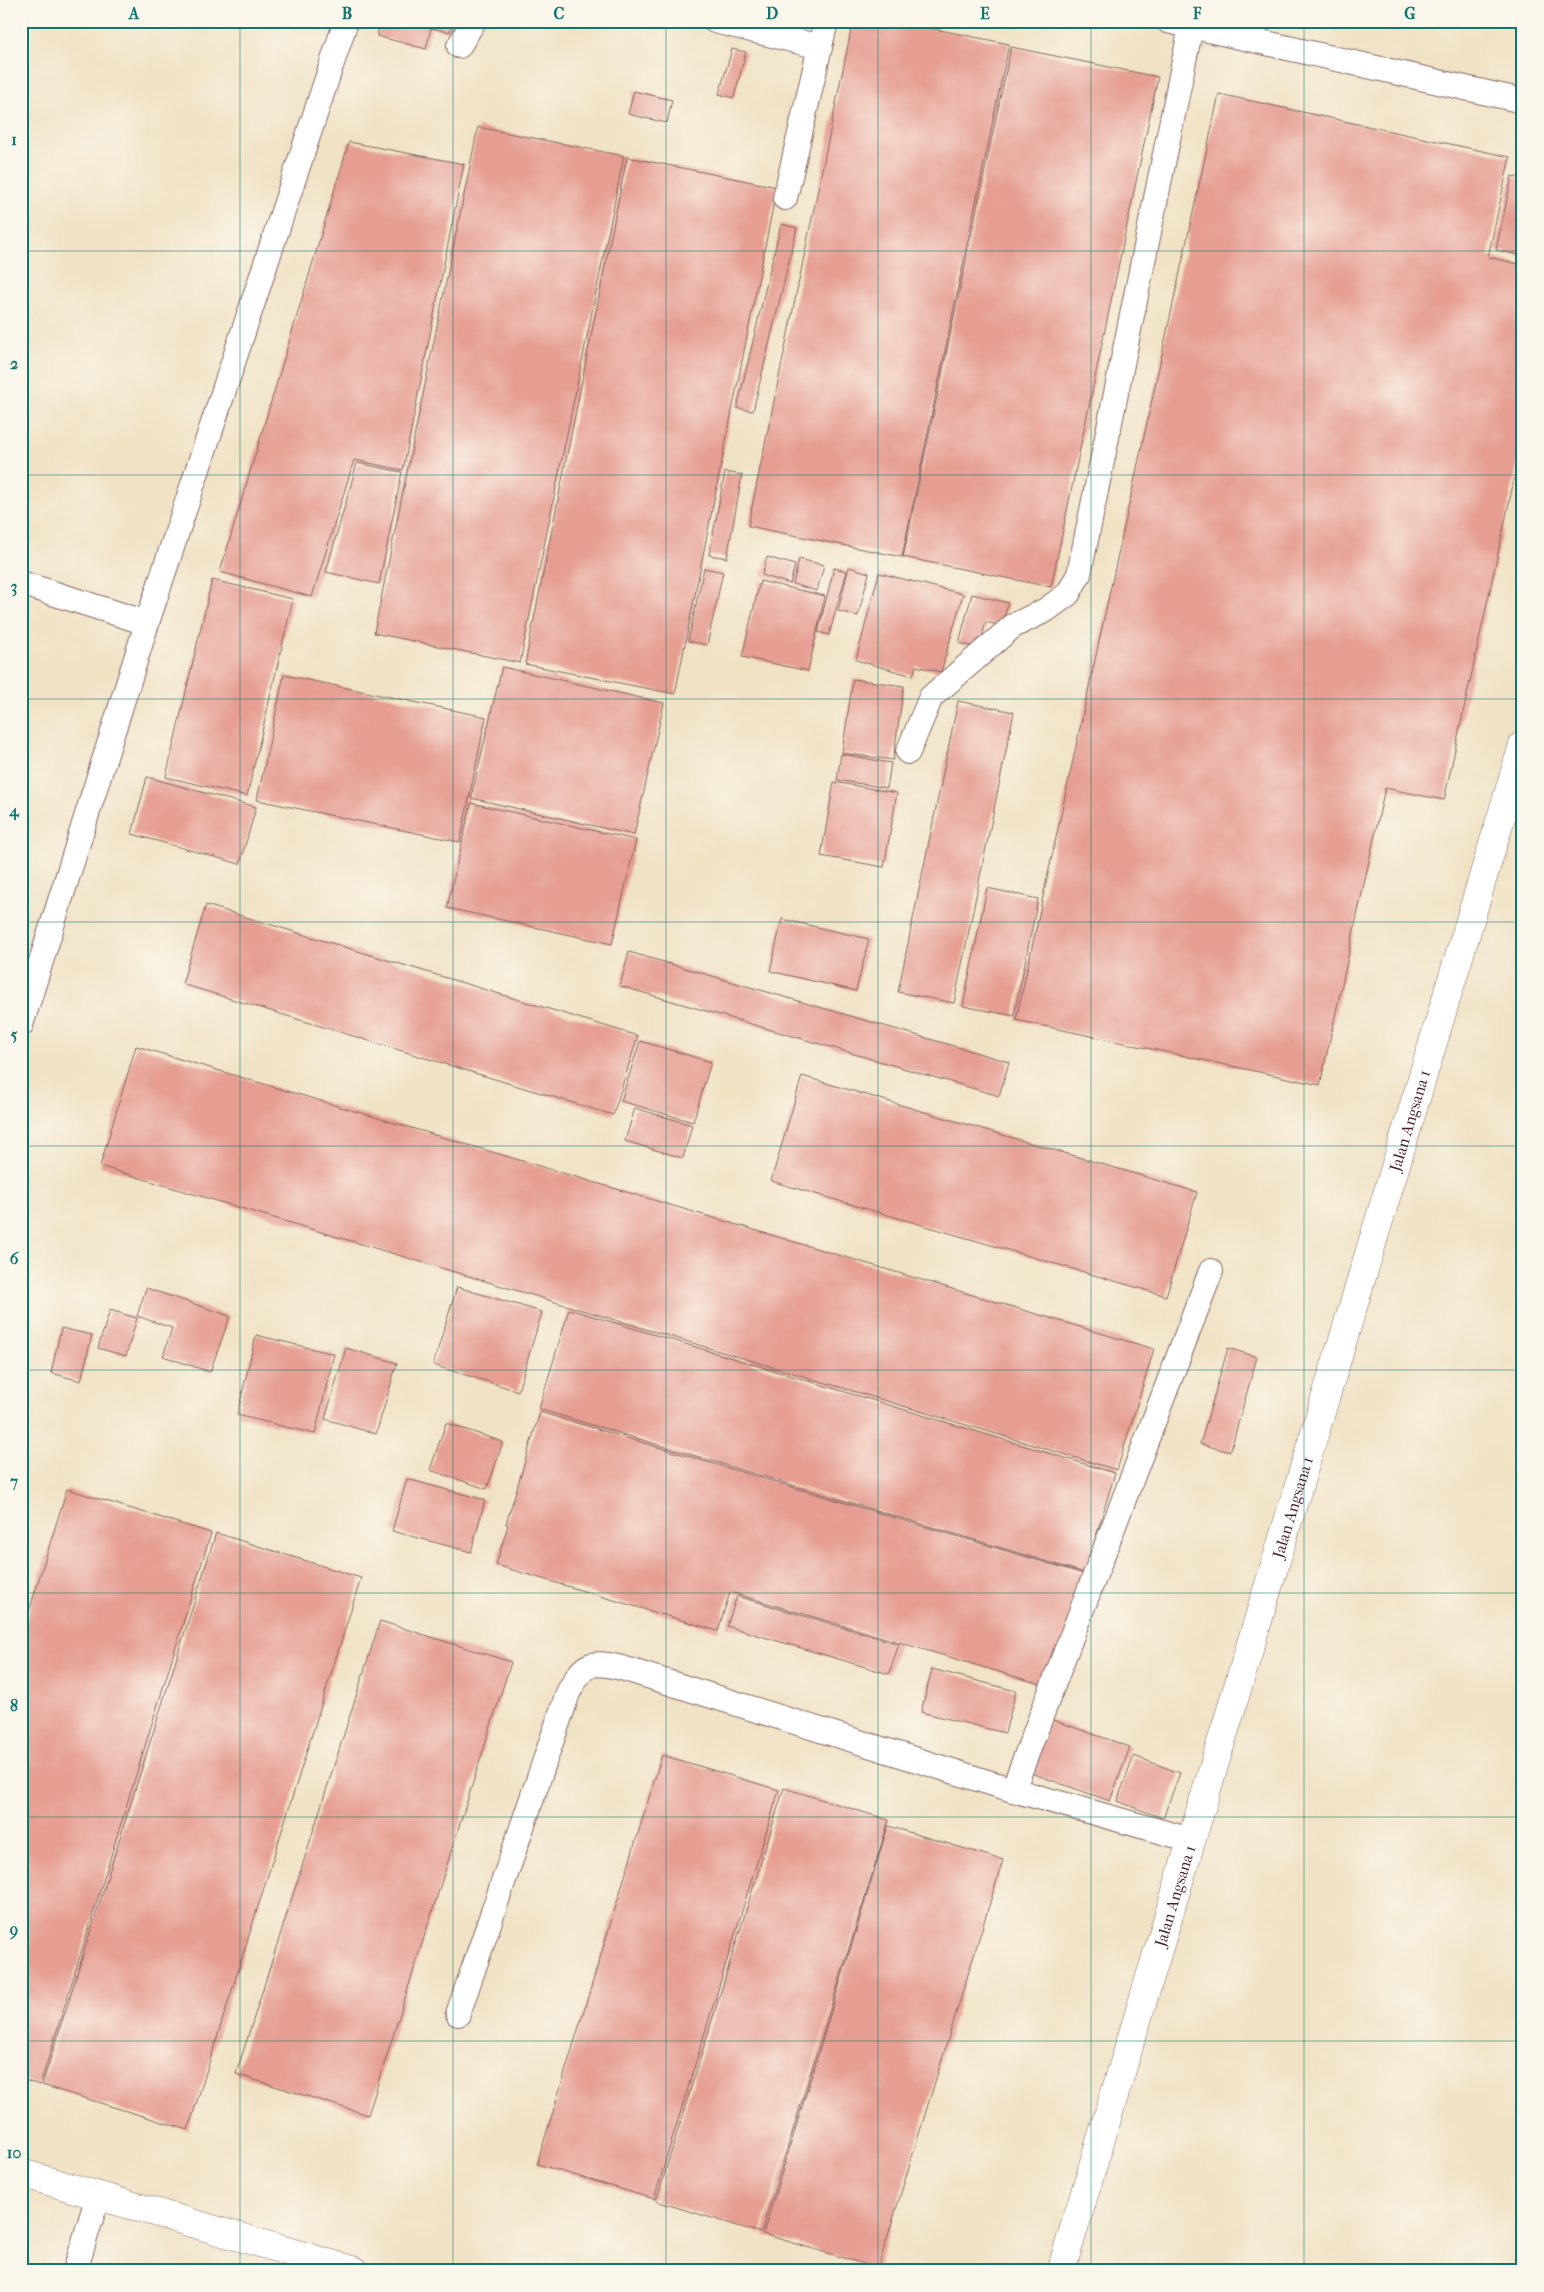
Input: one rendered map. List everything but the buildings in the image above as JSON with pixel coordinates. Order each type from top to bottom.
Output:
[{"type":"street","name":"Jalan Angsana 1","points":[[1061,2271],[1520,762]]},
{"type":"street","points":[[21,2173],[355,2271]]},
{"type":"lane","points":[[21,1025],[147,622],[346,21]]},
{"type":"lane","points":[[459,46],[474,21]]},
{"type":"lane","points":[[715,21],[820,47]]},
{"type":"lane","points":[[786,198],[826,21]]},
{"type":"lane","points":[[1168,21],[1523,101]]},
{"type":"lane","points":[[908,752],[931,698],[1013,626],[1046,610],[1068,594],[1079,574],[1191,26]]},
{"type":"lane","points":[[21,583],[147,622]]},
{"type":"lane","points":[[1013,1790],[1212,1271]]},
{"type":"lane","points":[[458,2014],[568,1692],[581,1670],[593,1665],[622,1668],[1013,1790],[1191,1840]]},
{"type":"lane","points":[[75,2271],[98,2196]]}]
